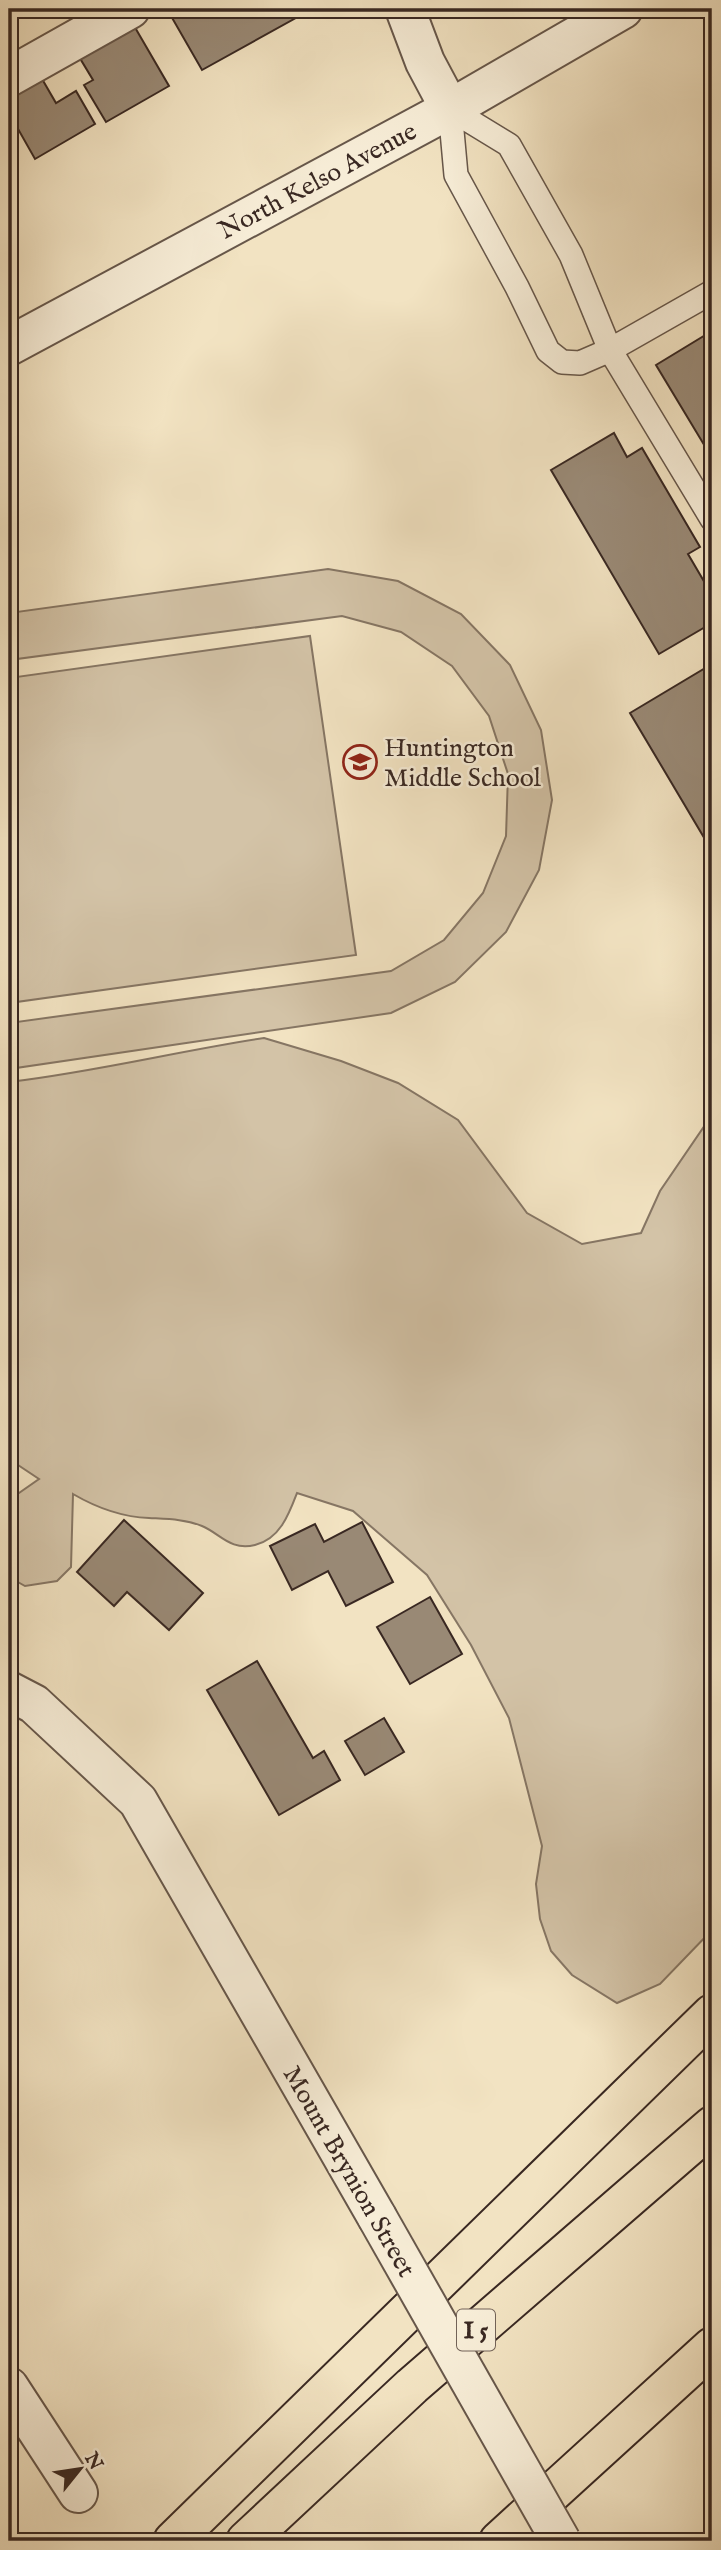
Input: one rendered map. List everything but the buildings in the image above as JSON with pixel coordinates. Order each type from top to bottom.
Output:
[{"type":"highway","points":[[173,2541],[712,2014]]},
{"type":"highway","name":"I 5","points":[[246,2541],[412,2386],[712,2126]]},
{"type":"highway","points":[[499,2541],[712,2347]]},
{"type":"street","points":[[9,77],[130,9]]},
{"type":"street","points":[[405,9],[425,62],[450,109]]},
{"type":"street","name":"North Kelso Avenue","points":[[9,346],[450,109],[623,9]]},
{"type":"street","name":"Mount Brynion Street","points":[[9,1691],[34,1704],[138,1801],[561,2541]]},
{"type":"street","points":[[9,2387],[78,2493]]},
{"type":"lane","points":[[450,109],[509,145],[571,255],[610,351],[712,519]]},
{"type":"lane","points":[[450,109],[456,176],[517,287],[548,351],[562,362],[580,363],[610,351],[712,292]]},
{"type":"shaded area","points":[[328,569],[398,581],[461,614],[510,665],[541,730],[552,800],[539,870],[506,932],[455,982],[391,1013],[9,1069],[9,1023],[391,971],[444,940],[483,893],[506,836],[508,774],[489,716],[452,666],[401,632],[342,616],[9,660],[9,613]]},
{"type":"shaded area","points":[[310,636],[356,955],[9,1003],[9,678]]},
{"type":"shaded area","points":[[264,1038],[341,1061],[398,1083],[458,1120],[527,1213],[582,1244],[641,1233],[660,1191],[707,1122],[712,1092],[712,1930],[660,1984],[617,2003],[572,1975],[551,1951],[540,1919],[536,1884],[542,1846],[509,1718],[471,1645],[427,1575],[353,1511],[297,1493],[287,1517],[271,1537],[255,1545],[239,1546],[196,1524],[119,1514],[73,1494],[71,1567],[57,1581],[25,1586],[9,1577],[9,1500],[39,1479],[9,1459],[9,1082]]},
{"type":"place","name":"Huntington Middle School","points":[[360,762]]}]
